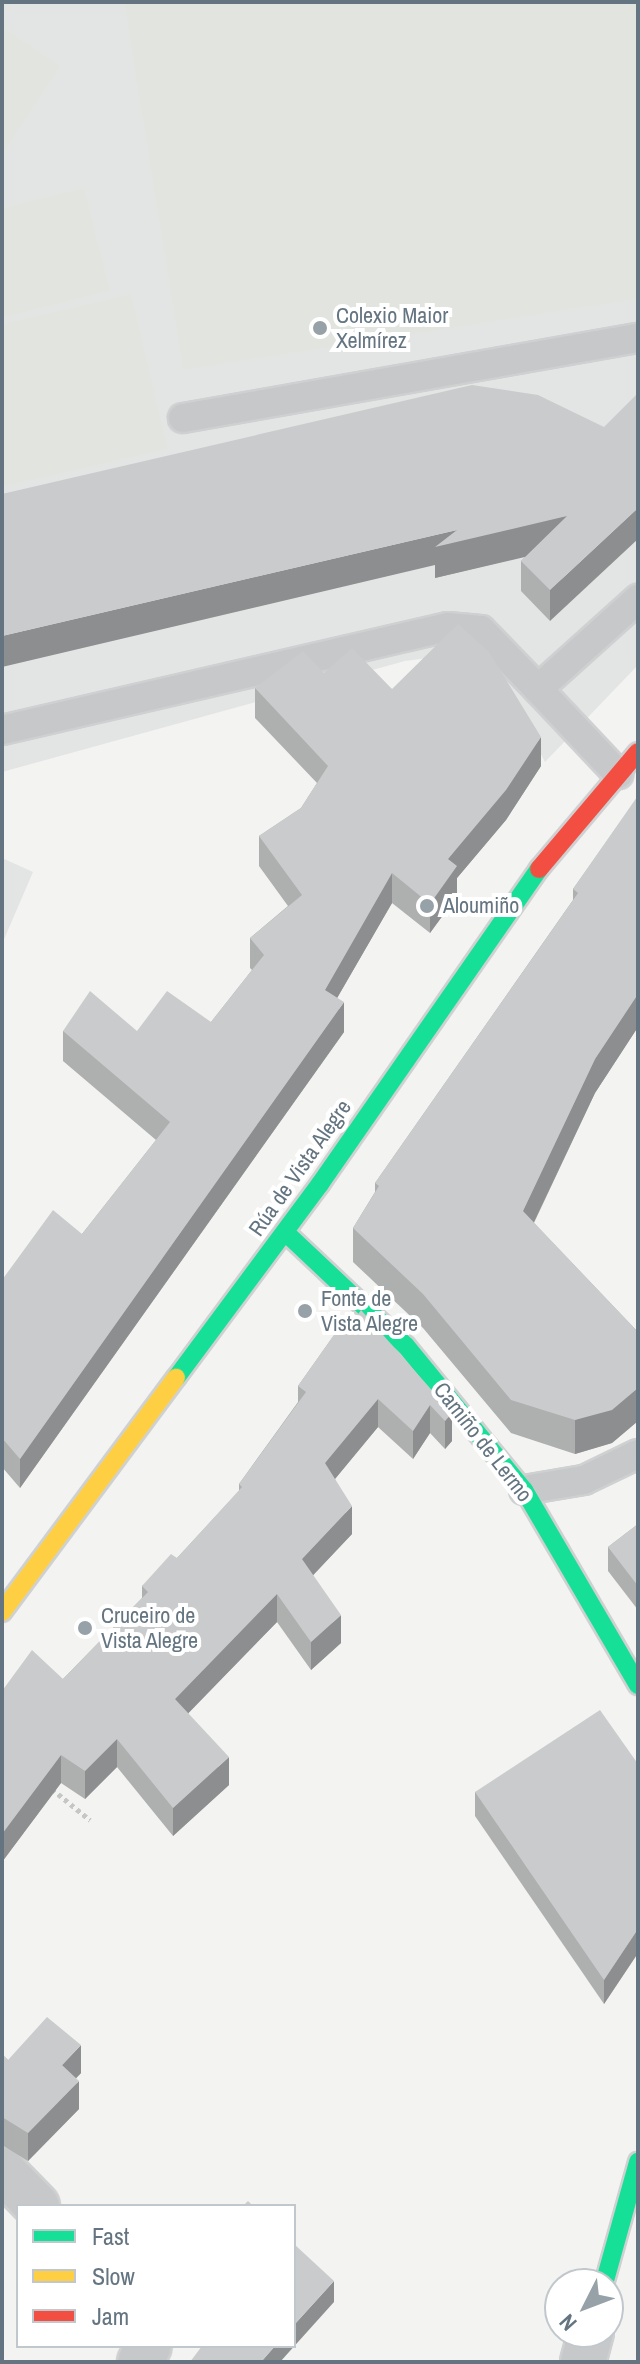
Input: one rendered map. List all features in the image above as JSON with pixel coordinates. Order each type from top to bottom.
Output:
[{"type":"main road","name":"Rúa de Vista Alegre","points":[[2,1612],[285,1232],[519,896],[638,752]]},
{"type":"main road","name":"Camiño de Lermo","points":[[285,1232],[406,1346],[524,1490],[638,1685]]},
{"type":"main road","points":[[608,2268],[638,2162]]},
{"type":"street","points":[[2,2170],[35,2204]]},
{"type":"lane","points":[[183,418],[638,338]]},
{"type":"lane","points":[[538,689],[638,599]]},
{"type":"lane","points":[[2,730],[448,627],[481,630],[618,774]]},
{"type":"lane","points":[[524,1490],[584,1480],[638,1454]]},
{"type":"path","points":[[46,1784],[90,1820]]},
{"type":"shaded area","name":"Colexio Maior Xelmírez","points":[[2,2],[638,2],[638,665],[545,762],[526,725],[451,655],[405,661],[2,772]]},
{"type":"shaded area","points":[[124,2],[638,2],[638,299],[183,370]]},
{"type":"shaded area","points":[[2,27],[61,66],[2,154]]},
{"type":"shaded area","points":[[84,188],[110,291],[2,318],[2,208]]},
{"type":"shaded area","points":[[131,294],[168,449],[2,487],[2,324]]},
{"type":"shaded area","points":[[2,858],[33,872],[2,944]]},
{"type":"building","points":[[472,385],[538,395],[604,427],[638,393],[638,508],[550,590],[521,561],[567,516],[435,547],[457,530],[2,636],[2,494]]},
{"type":"building","points":[[458,624],[489,652],[541,737],[506,790],[448,859],[457,866],[430,904],[392,873],[325,990],[344,1002],[20,1459],[2,1438],[2,1280],[53,1210],[82,1234],[170,1122],[63,1031],[90,991],[137,1031],[167,991],[211,1022],[264,955],[250,938],[302,895],[259,836],[301,808],[328,766],[255,688],[303,651],[324,673],[352,648],[392,689]]},
{"type":"building","points":[[637,797],[638,994],[595,1059],[523,1211],[638,1332],[638,1388],[612,1410],[575,1420],[511,1400],[423,1294],[353,1228],[379,1186],[375,1183],[578,893],[573,889]]},
{"type":"building","points":[[361,1310],[452,1413],[445,1421],[430,1405],[413,1431],[378,1399],[325,1463],[352,1506],[302,1559],[341,1615],[311,1642],[277,1594],[175,1699],[229,1757],[173,1808],[117,1739],[85,1771],[61,1755],[2,1834],[2,1691],[32,1650],[63,1679],[148,1592],[142,1586],[171,1554],[177,1558],[242,1487],[239,1484],[306,1392],[298,1386],[339,1328],[346,1332]]},
{"type":"building","points":[[638,1524],[638,1586],[608,1547]]},
{"type":"building","points":[[600,1710],[638,1764],[638,1929],[604,1980],[475,1792]]},
{"type":"building","points":[[47,2017],[81,2045],[62,2065],[79,2081],[28,2133],[2,2117],[2,2054],[8,2060]]},
{"type":"building","points":[[296,2246],[334,2281],[296,2323]]},
{"type":"building","points":[[200,2348],[273,2348],[261,2362],[190,2362]]},
{"type":"traffic: fast","points":[[176,1378],[320,1184],[539,869]]},
{"type":"traffic: fast","points":[[285,1232],[406,1346],[524,1490],[638,1685]]},
{"type":"traffic: fast","points":[[608,2268],[638,2162]]},
{"type":"traffic: slow","points":[[2,1612],[176,1378]]},
{"type":"traffic: jam","points":[[539,869],[638,752]]},
{"type":"place","name":"Colexio Maior Xelmírez","points":[[320,328]]},
{"type":"place","name":"Aloumiño","points":[[427,906]]},
{"type":"place","name":"Fonte de Vista Alegre","points":[[305,1311]]},
{"type":"place","name":"Cruceiro de Vista Alegre","points":[[85,1628]]}]
